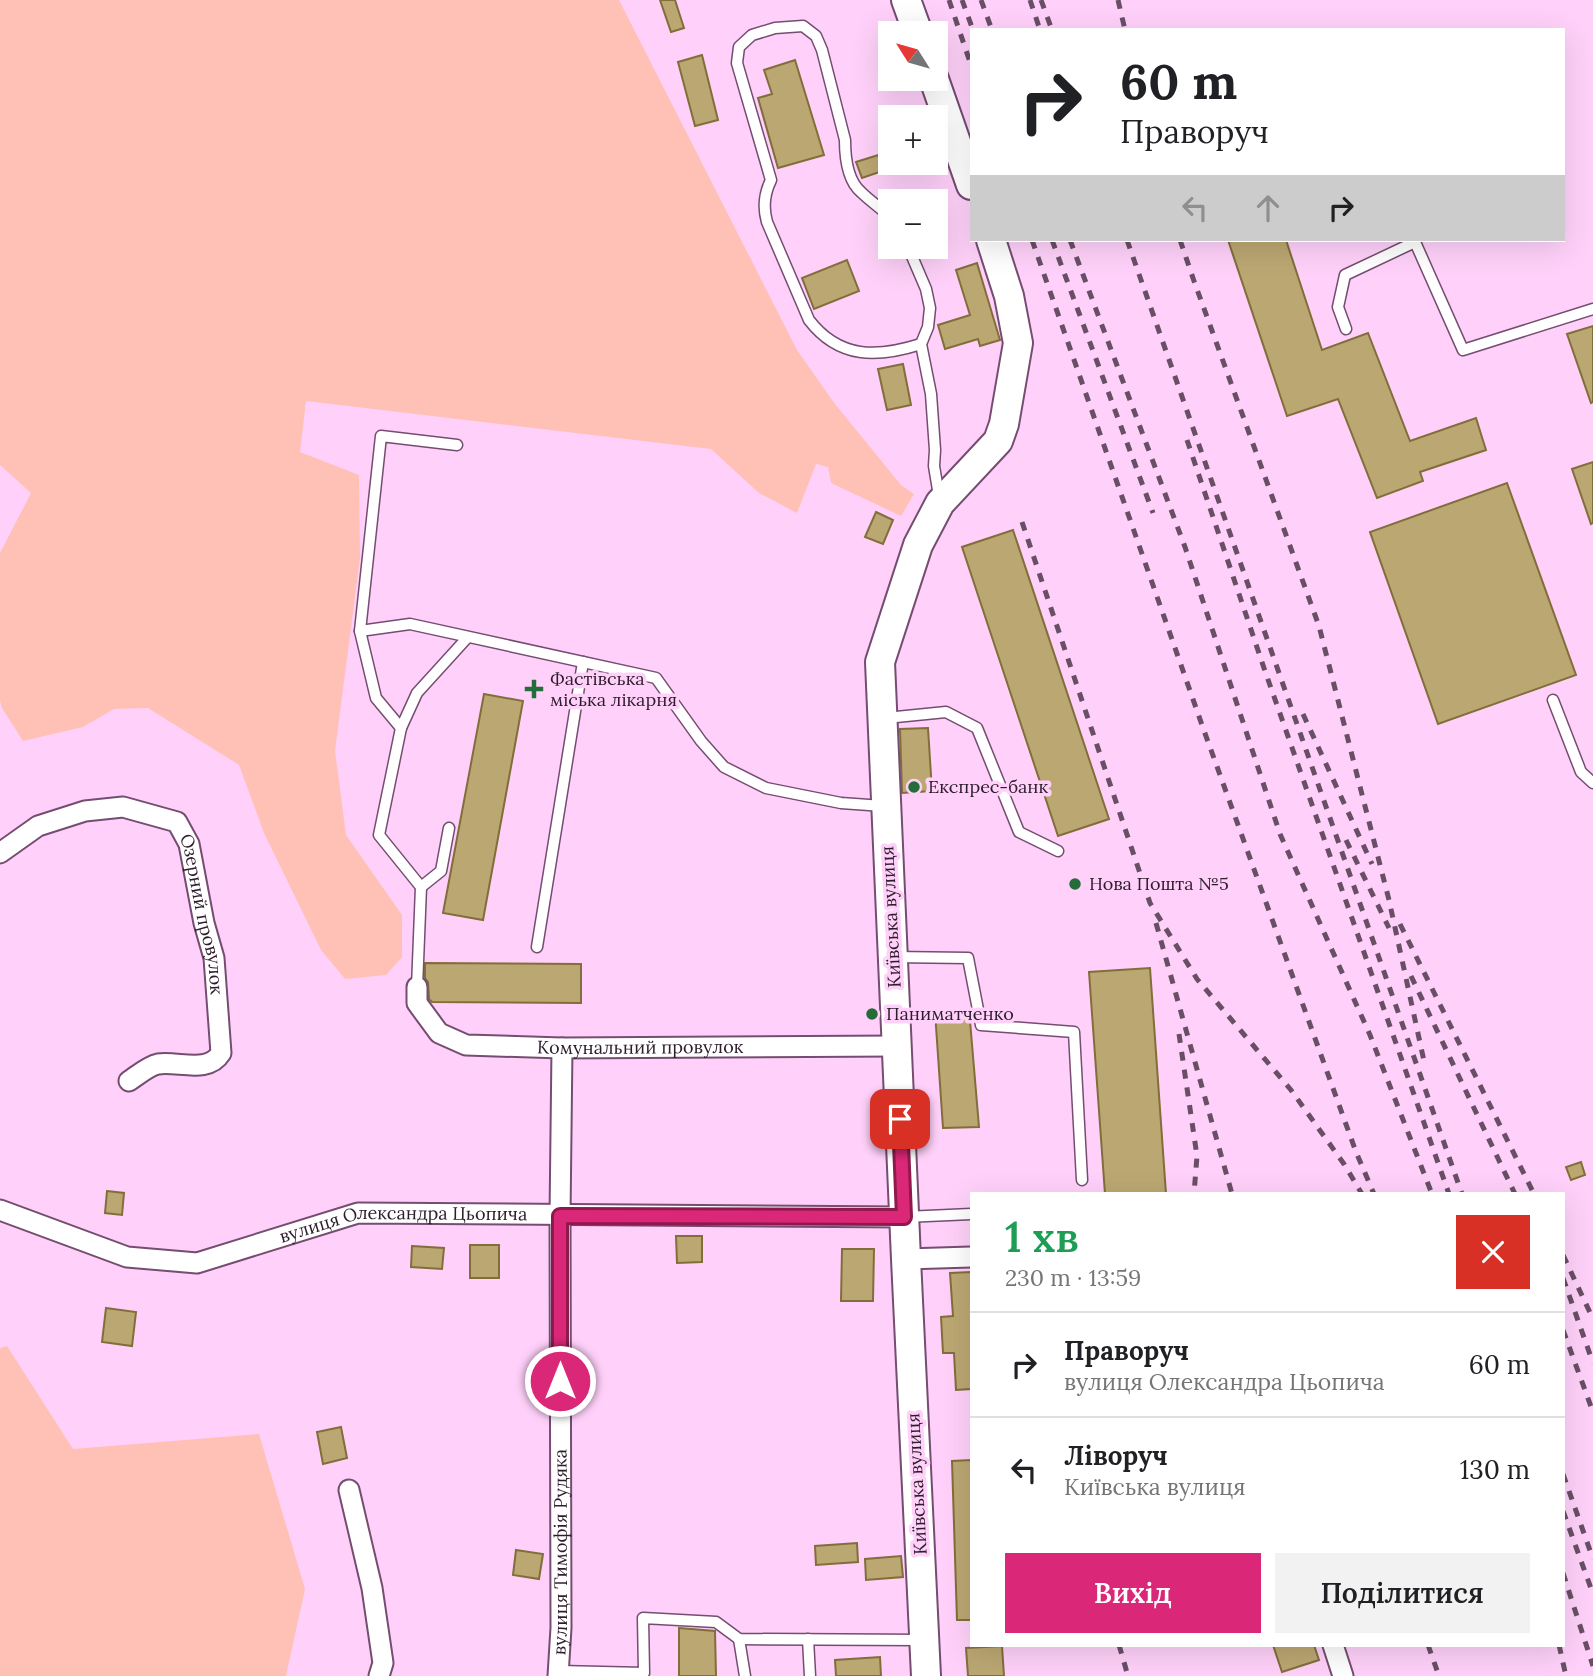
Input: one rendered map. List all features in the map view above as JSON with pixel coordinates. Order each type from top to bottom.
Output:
[{"type":"main road","points":[[906,0],[914,21]]},
{"type":"main road","points":[[938,91],[970,182]]},
{"type":"main road","name":"Київська вулиця","points":[[926,1676],[880,663],[918,545],[940,503],[998,441],[1004,424],[1018,343],[1009,296],[992,242]]},
{"type":"street","name":"Озерний провулок","points":[[0,853],[38,826],[85,811],[123,807],[177,822],[189,844],[204,923],[214,958],[221,1053],[207,1065],[155,1064],[129,1081]]},
{"type":"street","name":"Комунальний провулок","points":[[417,987],[417,1003],[439,1033],[466,1045],[562,1048],[897,1046]]},
{"type":"street","name":"вулиця Тимофія Рудяка","points":[[559,1673],[562,1048]]},
{"type":"street","name":"вулиця Олександра Цьопича","points":[[0,1210],[127,1256],[197,1263],[358,1213],[904,1217]]},
{"type":"street","points":[[906,1259],[970,1258]]},
{"type":"street","points":[[349,1490],[372,1588],[383,1663],[379,1676]]},
{"type":"street","points":[[1334,1647],[1343,1676]]},
{"type":"lane","points":[[878,207],[859,191],[849,174],[845,141],[817,36],[803,26],[775,28],[752,35],[739,47],[737,63],[771,180],[766,189],[764,210],[809,320],[817,331],[832,342],[861,354],[898,352],[921,344]]},
{"type":"lane","points":[[1346,329],[1338,307],[1345,275],[1415,242],[1463,349],[1593,309]]},
{"type":"lane","points":[[913,259],[926,289],[930,308],[928,327],[921,344],[931,394],[934,466],[940,503]]},
{"type":"lane","points":[[401,728],[376,698],[360,631],[381,436],[457,445]]},
{"type":"lane","points":[[360,631],[410,624],[656,678],[724,768],[766,788],[841,803],[886,806]]},
{"type":"lane","points":[[417,987],[421,887],[379,835],[401,728],[417,693],[467,638]]},
{"type":"lane","points":[[537,947],[583,662]]},
{"type":"lane","points":[[1553,701],[1581,772],[1593,783]]},
{"type":"lane","points":[[882,718],[946,712],[977,729],[1019,832],[1058,851]]},
{"type":"lane","points":[[421,887],[441,871],[449,828]]},
{"type":"lane","points":[[893,957],[968,958],[981,1025],[1074,1032],[1082,1180]]},
{"type":"lane","points":[[904,1217],[970,1214]]},
{"type":"lane","points":[[559,1673],[644,1673],[643,1618],[716,1622],[739,1639],[924,1640]]},
{"type":"lane","points":[[739,1639],[745,1676]]},
{"type":"lane","points":[[808,1639],[810,1676]]},
{"type":"shaded area","points":[[0,0],[619,0],[797,350],[835,404],[901,485],[914,494],[901,516],[831,483],[828,467],[816,464],[797,513],[759,493],[711,449],[306,401],[300,452],[359,475],[360,558],[335,751],[346,835],[402,915],[402,957],[386,975],[345,979],[321,950],[264,833],[239,765],[148,708],[114,709],[83,727],[23,741],[2,708],[0,553],[31,493],[0,465]]},
{"type":"shaded area","points":[[7,1346],[73,1449],[259,1434],[305,1589],[286,1676],[0,1676],[0,1348]]},
{"type":"building","points":[[660,0],[675,0],[684,28],[671,32]]},
{"type":"building","points":[[702,55],[718,120],[695,126],[678,62]]},
{"type":"building","points":[[795,60],[824,155],[778,168],[758,98],[772,94],[764,70]]},
{"type":"building","points":[[878,155],[878,172],[862,178],[856,162]]},
{"type":"building","points":[[1229,242],[1287,242],[1322,350],[1368,333],[1410,441],[1476,418],[1486,450],[1420,472],[1423,481],[1377,498],[1338,399],[1287,416]]},
{"type":"building","points":[[847,260],[859,291],[814,309],[802,278]]},
{"type":"building","points":[[977,263],[1000,340],[980,346],[978,339],[945,349],[938,325],[970,315],[956,270]]},
{"type":"building","points":[[1593,326],[1593,402],[1591,403],[1567,334]]},
{"type":"building","points":[[903,364],[911,405],[887,410],[878,369]]},
{"type":"building","points":[[1593,462],[1593,523],[1591,524],[1572,469]]},
{"type":"building","points":[[1507,483],[1576,675],[1438,724],[1370,532]]},
{"type":"building","points":[[876,512],[893,520],[883,544],[865,537]]},
{"type":"building","points":[[1013,530],[1109,819],[1058,836],[962,547]]},
{"type":"building","points":[[484,694],[523,701],[483,920],[443,913]]},
{"type":"building","points":[[928,728],[932,791],[902,793],[900,729]]},
{"type":"building","points":[[425,963],[581,964],[581,1003],[432,1002],[425,978]]},
{"type":"building","points":[[1150,968],[1166,1192],[1105,1192],[1089,972]]},
{"type":"building","points":[[969,1009],[979,1127],[943,1128],[935,1012]]},
{"type":"building","points":[[1581,1162],[1585,1175],[1571,1180],[1566,1167]]},
{"type":"building","points":[[107,1191],[124,1193],[122,1215],[105,1213]]},
{"type":"building","points":[[676,1236],[702,1236],[702,1262],[677,1263]]},
{"type":"building","points":[[470,1245],[499,1245],[499,1278],[470,1278]]},
{"type":"building","points":[[412,1246],[444,1248],[442,1269],[411,1267]]},
{"type":"building","points":[[842,1249],[874,1249],[873,1301],[841,1301]]},
{"type":"building","points":[[970,1272],[970,1389],[956,1390],[954,1353],[943,1353],[941,1317],[953,1316],[950,1273]]},
{"type":"building","points":[[106,1308],[136,1312],[132,1346],[102,1342]]},
{"type":"building","points":[[341,1427],[347,1458],[323,1464],[317,1432]]},
{"type":"building","points":[[970,1460],[970,1620],[957,1620],[952,1461]]},
{"type":"building","points":[[857,1543],[858,1562],[816,1565],[815,1546]]},
{"type":"building","points":[[516,1550],[543,1554],[539,1579],[513,1575]]},
{"type":"building","points":[[901,1556],[903,1577],[866,1580],[865,1559]]},
{"type":"building","points":[[679,1628],[715,1631],[716,1676],[679,1676]]},
{"type":"building","points":[[1002,1647],[1004,1676],[968,1676],[966,1648]]},
{"type":"building","points":[[1274,1647],[1315,1647],[1319,1660],[1282,1672]]},
{"type":"building","points":[[880,1657],[881,1676],[836,1676],[835,1660]]},
{"type":"railway","points":[[949,0],[970,62]]},
{"type":"railway","points":[[962,0],[972,28]]},
{"type":"railway","points":[[981,0],[991,28]]},
{"type":"railway","points":[[1030,0],[1039,28]]},
{"type":"railway","points":[[1041,0],[1051,28]]},
{"type":"railway","points":[[1118,0],[1125,28]]},
{"type":"railway","points":[[1033,242],[1202,725],[1356,1152],[1373,1192]]},
{"type":"railway","points":[[1053,242],[1153,513]]},
{"type":"railway","points":[[1071,242],[1185,547],[1280,834],[1370,1035],[1431,1192]]},
{"type":"railway","points":[[1128,242],[1461,1192]]},
{"type":"railway","points":[[1181,242],[1319,626],[1389,900],[1424,1061]]},
{"type":"railway","points":[[1187,440],[1265,671],[1448,1192]]},
{"type":"railway","points":[[1022,522],[1150,903],[1197,979],[1291,1090],[1361,1192]]},
{"type":"railway","points":[[1303,714],[1372,864]]},
{"type":"railway","points":[[1346,840],[1389,928]]},
{"type":"railway","points":[[1156,923],[1231,1192]]},
{"type":"railway","points":[[1400,924],[1533,1192]]},
{"type":"railway","points":[[1411,976],[1514,1192]]},
{"type":"railway","points":[[1179,1034],[1197,1156],[1194,1192]]},
{"type":"railway","points":[[1565,1259],[1593,1319]]},
{"type":"railway","points":[[1565,1284],[1593,1363]]},
{"type":"railway","points":[[1565,1335],[1593,1412]]},
{"type":"railway","points":[[1565,1480],[1593,1559]]},
{"type":"railway","points":[[1565,1517],[1593,1594]]},
{"type":"railway","points":[[1565,1579],[1593,1666]]},
{"type":"railway","points":[[1120,1647],[1128,1676]]},
{"type":"railway","points":[[1429,1647],[1439,1676]]},
{"type":"railway","points":[[1559,1647],[1566,1676]]},
{"type":"place","name":"Фастівська міська лікарня","points":[[534,689]]},
{"type":"place","name":"Експрес-банк","points":[[914,787]]},
{"type":"place","name":"Нова Пошта №5","points":[[1075,884]]},
{"type":"place","name":"Паниматченко","points":[[872,1014]]},
{"type":"route","points":[[560,1381],[560,1216],[904,1217],[900,1119]]}]
